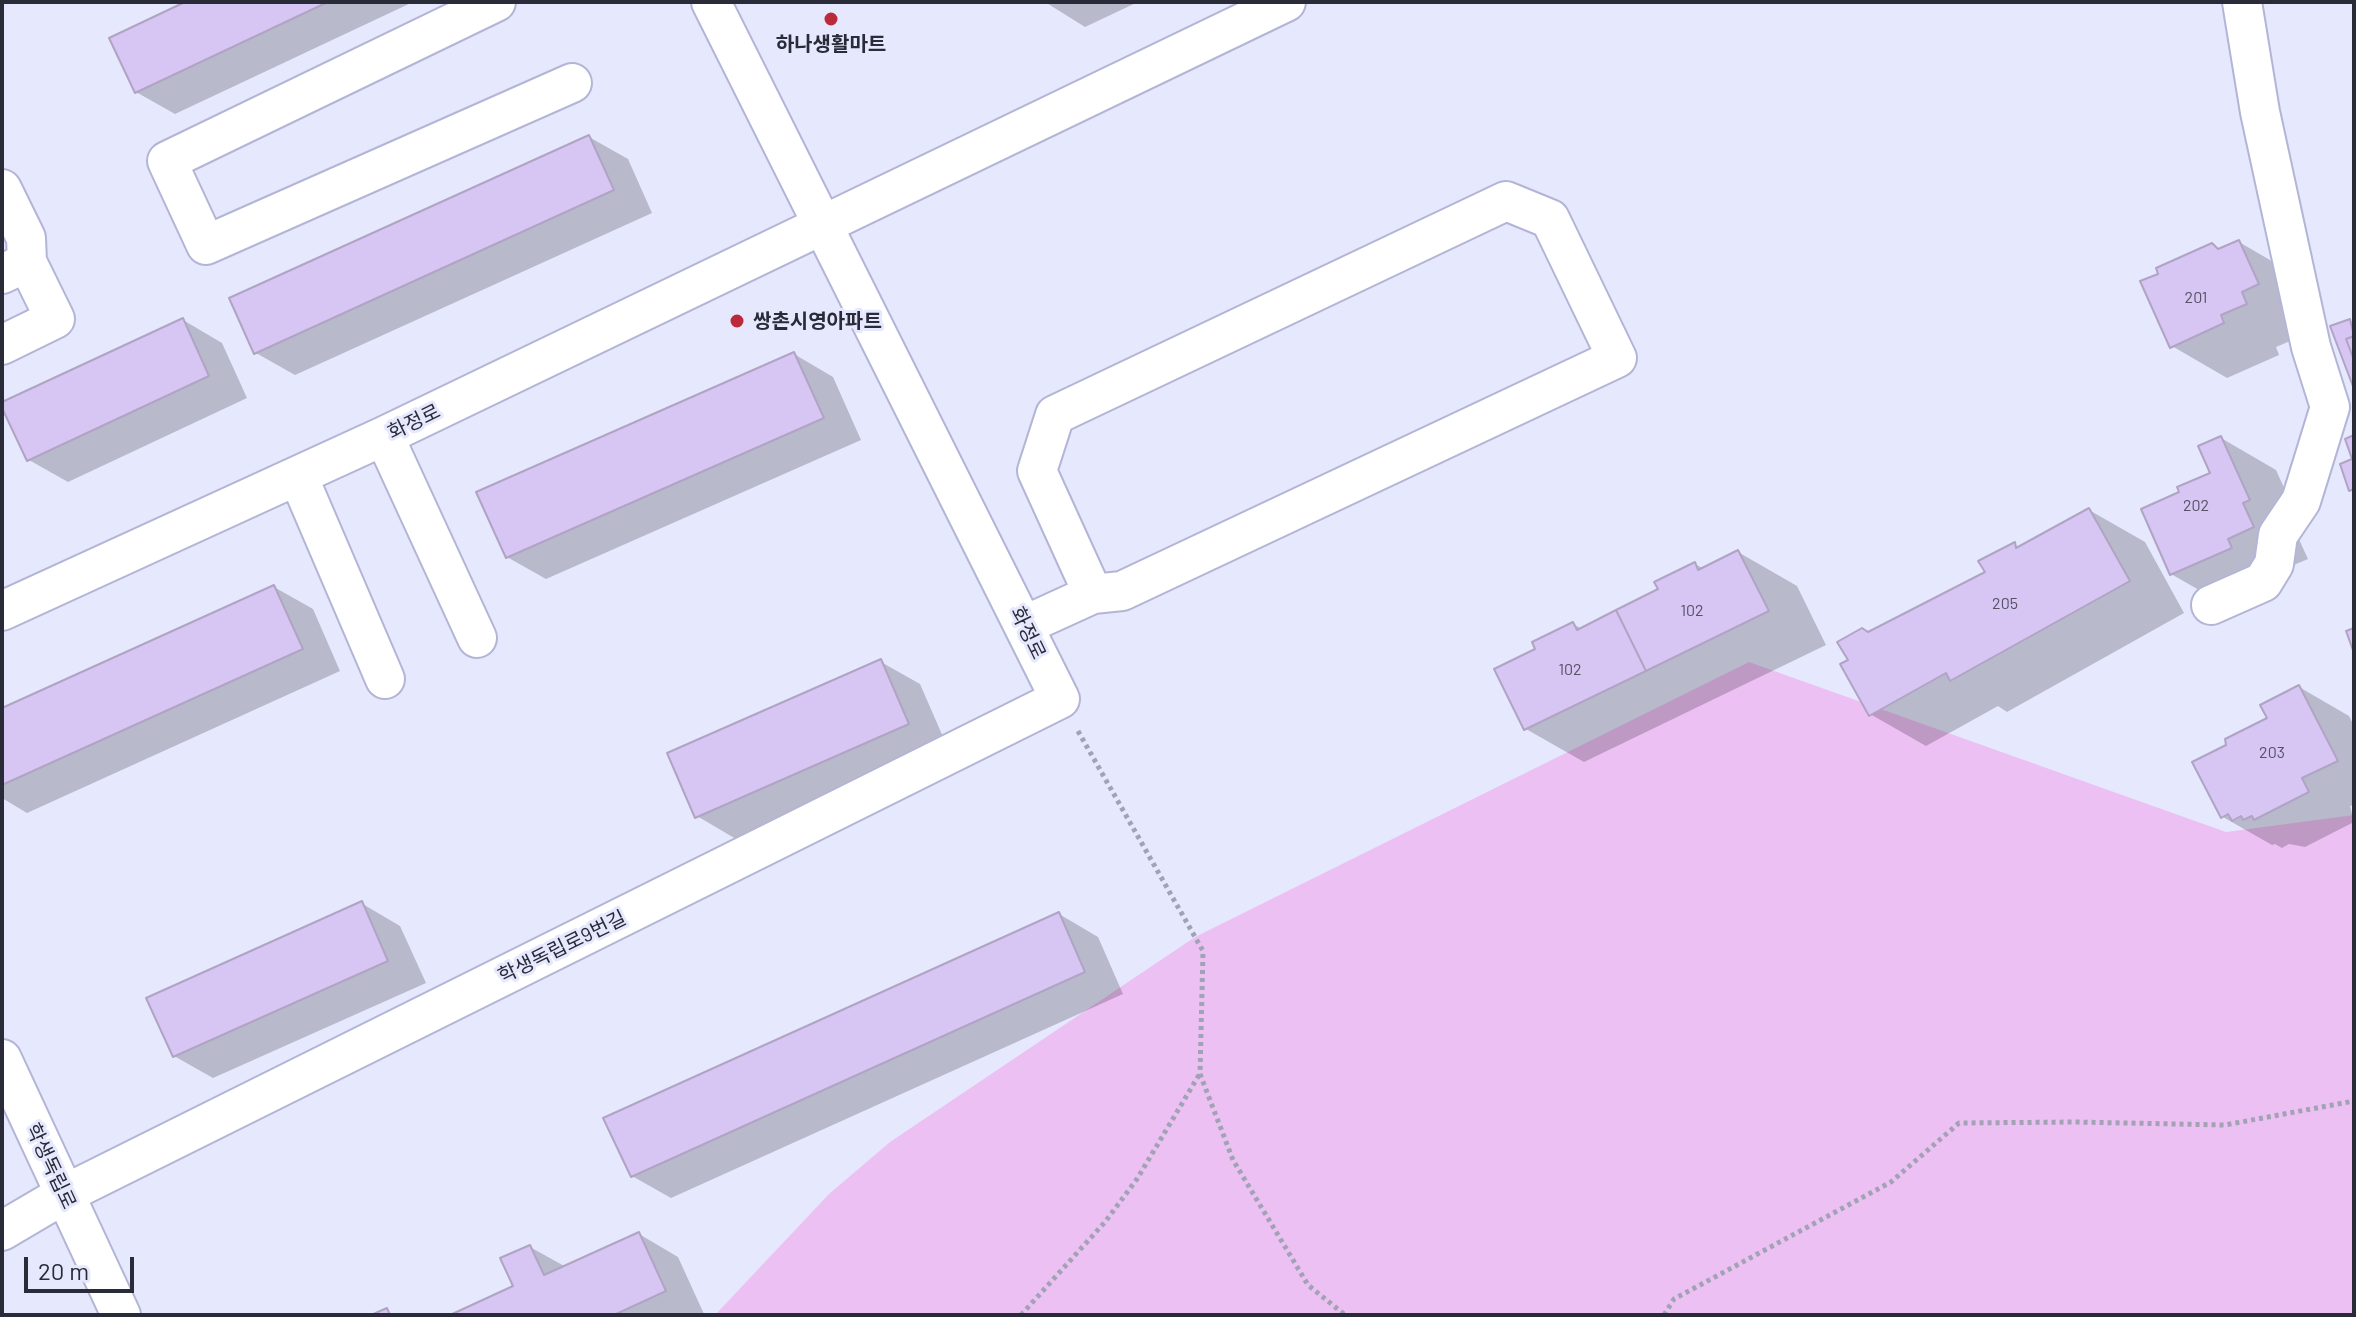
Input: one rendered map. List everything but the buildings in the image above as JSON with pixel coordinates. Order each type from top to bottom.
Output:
[{"type":"street","points":[[496,2],[167,161],[206,245],[572,83]]},
{"type":"street","points":[[711,2],[823,225]]},
{"type":"street","name":"화정로","points":[[2,611],[384,436],[1286,2]]},
{"type":"street","points":[[2211,605],[2263,582],[2274,564],[2278,535],[2301,501],[2330,407],[2311,347],[2260,112],[2242,2]]},
{"type":"street","points":[[2,189],[26,238],[14,268],[55,319],[2,345]]},
{"type":"street","points":[[1025,625],[1093,594],[1122,591],[1617,358],[1550,219],[1506,201],[1055,415],[1037,471],[1093,594]]},
{"type":"street","name":"화정로","points":[[823,225],[1060,699]]},
{"type":"street","points":[[384,436],[477,638]]},
{"type":"street","points":[[298,476],[385,679]]},
{"type":"street","name":"학생독립로9번길","points":[[2,1231],[63,1195],[1060,699]]},
{"type":"street","name":"학생독립로","points":[[2,1059],[121,1315]]},
{"type":"path","points":[[1060,699],[1203,951],[1200,1074],[1233,1160],[1308,1285],[1345,1315]]},
{"type":"path","points":[[1021,1315],[1105,1222],[1137,1179],[1200,1074]]},
{"type":"path","points":[[1664,1315],[1674,1299],[1891,1182],[1959,1123],[2225,1125],[2354,1101]]},
{"type":"shaded area","points":[[1749,662],[2226,832],[2354,815],[2354,1315],[715,1315],[829,1194],[890,1142],[1195,937]]},
{"type":"place","name":"하나생활마트","points":[[831,19]]},
{"type":"place","name":"쌍촌시영아파트","points":[[737,321]]}]
